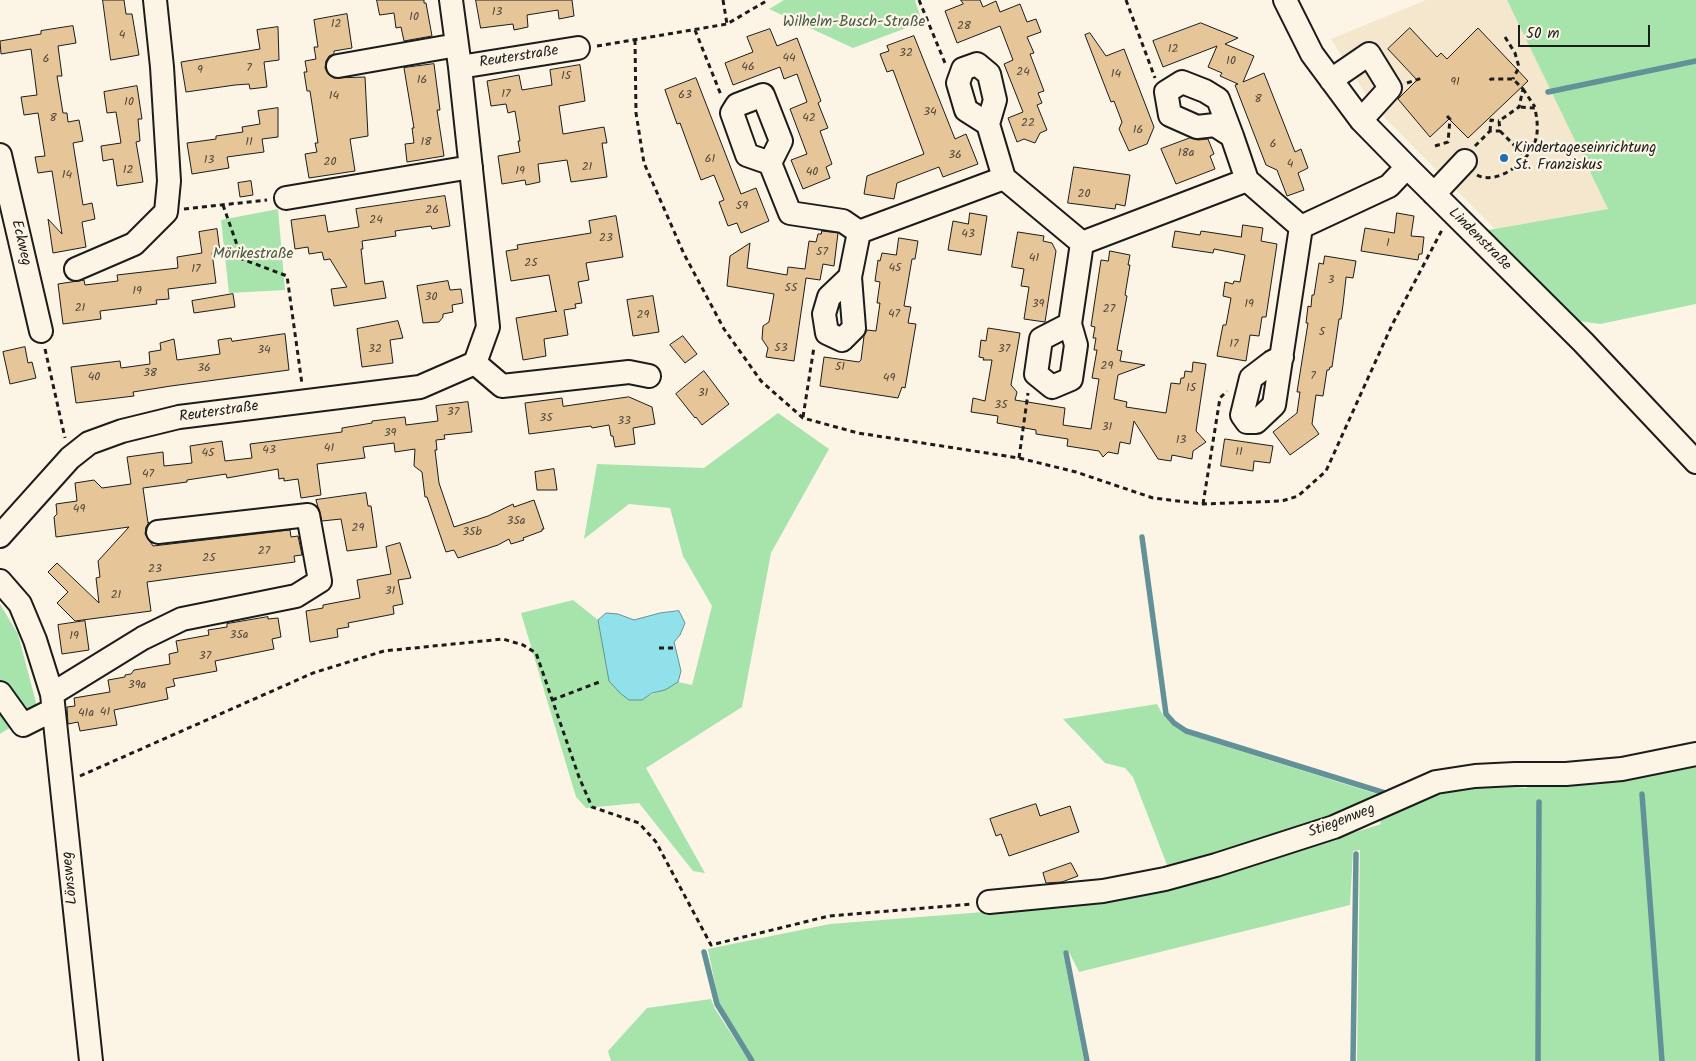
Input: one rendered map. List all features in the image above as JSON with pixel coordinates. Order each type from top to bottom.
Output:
[{"type":"street","points":[[76,269],[134,244],[160,218],[169,181],[162,66],[154,0]]},
{"type":"street","name":"Reuterstraße","points":[[0,536],[70,458],[90,443],[122,431],[179,417],[420,387],[475,363],[488,327],[451,0]]},
{"type":"street","name":"Lindenstraße","points":[[1285,0],[1312,54],[1360,120],[1583,342],[1696,462]]},
{"type":"street","points":[[338,66],[457,45]]},
{"type":"street","name":"Reuterstraße","points":[[460,67],[578,48]]},
{"type":"street","points":[[1331,80],[1369,54],[1390,88],[1360,120]]},
{"type":"street","points":[[988,124],[966,110],[958,83],[963,69],[977,64],[989,74],[995,100],[988,124],[1004,178],[1082,243]]},
{"type":"street","points":[[1232,136],[1215,125],[1197,127],[1170,115],[1166,92],[1182,82],[1218,99],[1232,136],[1246,180],[1301,227]]},
{"type":"street","points":[[770,163],[747,155],[732,113],[737,105],[763,95],[781,141],[770,163],[790,213],[843,221],[859,232]]},
{"type":"street","name":"Eckweg","points":[[0,155],[41,331]]},
{"type":"street","points":[[1434,194],[1464,159]]},
{"type":"street","points":[[286,198],[471,167]]},
{"type":"street","points":[[1301,227],[1389,186],[1407,168]]},
{"type":"street","points":[[859,232],[1004,178]]},
{"type":"street","points":[[1082,243],[1246,180]]},
{"type":"street","points":[[1282,357],[1251,378],[1242,415],[1247,422],[1256,422],[1274,405],[1282,357],[1301,227]]},
{"type":"street","points":[[827,333],[824,314],[829,297],[850,277],[859,232]]},
{"type":"street","points":[[1070,324],[1041,339],[1036,374],[1052,387],[1071,379],[1076,345],[1070,324],[1082,243]]},
{"type":"street","points":[[475,363],[502,386],[629,372],[650,376]]},
{"type":"street","points":[[0,694],[23,725],[143,638],[182,619],[296,596],[320,581],[308,515],[158,532]]},
{"type":"street","name":"Lönsweg","points":[[0,581],[20,604],[36,640],[53,702],[91,1061]]},
{"type":"street","name":"Stiegenweg","points":[[989,902],[1103,891],[1174,877],[1334,827],[1436,782],[1476,776],[1566,774],[1622,768],[1696,754]]},
{"type":"path","points":[[723,0],[727,24]]},
{"type":"path","points":[[578,48],[727,24],[768,0]]},
{"type":"path","points":[[920,0],[944,62],[958,83]]},
{"type":"path","points":[[1126,0],[1157,84],[1166,92]]},
{"type":"path","points":[[695,30],[725,104],[732,113]]},
{"type":"path","points":[[1505,37],[1515,53],[1520,67],[1513,79]]},
{"type":"path","points":[[635,40],[636,114],[644,163],[684,254],[724,329],[762,381],[803,418],[858,432],[1019,458],[1076,472],[1153,498],[1203,504],[1282,501],[1298,496],[1326,471],[1392,325],[1443,228],[1436,221]]},
{"type":"path","points":[[1450,117],[1448,142],[1464,159],[1470,170],[1481,177],[1500,176],[1516,167],[1535,144],[1538,126],[1535,108],[1524,89],[1513,79],[1489,79]]},
{"type":"path","points":[[1464,159],[1490,131],[1491,120],[1499,121],[1518,107],[1524,89]]},
{"type":"path","points":[[1518,107],[1535,108]]},
{"type":"path","points":[[1499,121],[1500,131],[1526,157]]},
{"type":"path","points":[[1490,131],[1500,131]]},
{"type":"path","points":[[1435,146],[1448,142]]},
{"type":"path","points":[[160,218],[223,205],[286,198]]},
{"type":"path","points":[[223,205],[242,259],[287,276],[304,402]]},
{"type":"path","points":[[41,331],[70,458]]},
{"type":"path","points":[[803,418],[815,341],[827,333]]},
{"type":"path","points":[[1019,458],[1029,390],[1036,374]]},
{"type":"path","points":[[1203,504],[1220,398],[1236,382],[1251,378]]},
{"type":"path","points":[[61,784],[314,673],[351,660],[384,651],[503,639],[523,645],[536,653],[579,777],[592,807],[639,823],[656,842],[711,945],[828,916],[989,902]]},
{"type":"path","points":[[659,648],[676,648]]},
{"type":"path","points":[[552,700],[602,681]]},
{"type":"shaded area","name":"Kindertageseinrichtung St. Franziskus","points":[[1426,0],[1507,0],[1608,209],[1495,229],[1374,107],[1331,39]]},
{"type":"green space","name":"Wilhelm-Busch-Straße","points":[[784,0],[915,0],[922,22],[853,48],[769,9]]},
{"type":"green space","points":[[1507,0],[1696,0],[1696,304],[1600,324],[1578,321],[1483,231],[1608,209]]},
{"type":"green space","name":"Mörikestraße","points":[[278,209],[285,290],[229,293],[221,220]]},
{"type":"green space","points":[[778,413],[829,449],[771,553],[742,707],[646,768],[705,873],[693,871],[639,803],[586,808],[576,797],[521,613],[573,600],[598,620],[606,668],[642,700],[678,682],[692,685],[712,606],[683,556],[670,508],[629,504],[584,539],[597,464],[704,468]]},
{"type":"green space","points":[[0,604],[18,634],[38,710],[0,734]]},
{"type":"green space","points":[[1157,704],[1169,722],[1186,734],[1386,797],[1328,822],[1169,870],[1133,777],[1125,768],[1105,763],[1063,719]]},
{"type":"green space","points":[[1696,762],[1696,1061],[1357,1061],[1360,850],[1353,851],[1350,905],[1079,972],[1069,952],[1063,952],[1084,1061],[755,1061],[719,1004],[708,949],[830,924],[1022,909],[1118,898],[1199,882],[1381,824],[1378,816],[1423,796],[1447,788],[1478,784],[1498,784],[1526,788],[1532,783]]},
{"type":"green space","points":[[711,999],[715,1009],[749,1061],[611,1061],[608,1051],[647,1008]]},
{"type":"water","points":[[679,611],[685,623],[680,635],[674,642],[681,671],[678,682],[665,690],[652,693],[642,700],[629,700],[609,681],[598,620],[606,613],[618,614],[634,620],[660,613]]},
{"type":"building","points":[[103,0],[124,0],[126,14],[132,14],[139,55],[111,60]]},
{"type":"building","points":[[377,0],[424,0],[432,36],[404,41],[401,27],[396,28],[394,13],[380,15]]},
{"type":"building","points":[[476,0],[572,0],[574,16],[559,19],[558,10],[527,15],[528,27],[514,30],[513,24],[481,28]]},
{"type":"building","points":[[961,0],[980,0],[983,7],[996,1],[1000,12],[1020,4],[1027,22],[1036,19],[1041,32],[1027,37],[1034,53],[1030,54],[1044,91],[1038,93],[1042,103],[1037,105],[1047,130],[1040,133],[1035,143],[1024,139],[1017,142],[1008,118],[1023,112],[1004,64],[1013,60],[1000,26],[957,43],[945,11],[963,4]]},
{"type":"building","points":[[347,14],[352,48],[334,51],[334,54],[329,56],[326,61],[325,68],[328,74],[334,78],[365,77],[368,136],[350,139],[355,171],[309,178],[305,154],[317,152],[315,143],[318,143],[310,91],[307,91],[304,72],[307,72],[305,61],[316,59],[314,47],[318,47],[314,20]]},
{"type":"building","points":[[1201,23],[1238,38],[1225,44],[1254,56],[1243,82],[1264,73],[1295,152],[1301,149],[1308,168],[1298,173],[1304,190],[1287,196],[1277,170],[1266,165],[1235,85],[1238,84],[1220,76],[1222,73],[1208,67],[1217,46],[1163,67],[1153,41]]},
{"type":"building","points":[[73,26],[76,43],[58,46],[62,76],[57,76],[63,113],[67,113],[68,122],[79,120],[83,141],[73,143],[83,205],[92,203],[95,219],[82,222],[86,247],[53,253],[48,219],[62,234],[52,171],[38,173],[35,157],[45,156],[38,113],[24,115],[21,97],[37,95],[31,49],[1,54],[0,41],[41,34],[41,31]]},
{"type":"building","points":[[278,27],[279,60],[264,62],[267,87],[250,89],[249,84],[186,92],[181,62],[260,49],[257,30]]},
{"type":"building","points":[[1410,28],[1437,57],[1441,53],[1447,59],[1478,28],[1528,81],[1468,138],[1449,119],[1430,137],[1398,99],[1417,80],[1388,49]]},
{"type":"building","points":[[770,29],[777,46],[797,38],[821,101],[818,103],[828,128],[820,131],[832,164],[826,167],[830,178],[803,189],[791,160],[807,154],[790,109],[807,102],[797,74],[784,79],[780,67],[733,85],[725,63],[753,52],[747,37]]},
{"type":"building","points":[[1090,33],[1106,56],[1124,49],[1154,127],[1147,144],[1129,151],[1119,129],[1122,122],[1114,101],[1111,102],[1085,35]]},
{"type":"building","points":[[914,36],[955,139],[966,134],[978,164],[943,177],[939,167],[897,183],[894,199],[864,194],[867,176],[924,154],[893,70],[887,72],[880,54],[889,51],[887,46]]},
{"type":"building","points":[[434,64],[440,110],[437,110],[444,156],[407,162],[405,144],[414,143],[412,128],[414,128],[404,68]]},
{"type":"building","points":[[580,65],[585,101],[559,106],[563,134],[604,127],[607,143],[602,143],[607,177],[571,182],[567,160],[538,164],[540,182],[526,185],[525,180],[502,184],[498,156],[520,152],[518,141],[520,141],[515,111],[508,113],[506,104],[491,106],[487,81],[519,75],[522,90],[552,85],[550,70]]},
{"type":"building","points":[[696,78],[741,194],[756,188],[769,221],[741,233],[737,223],[728,226],[719,202],[724,200],[714,175],[701,180],[680,123],[677,124],[665,90]]},
{"type":"building","points":[[137,86],[142,119],[138,119],[140,141],[136,142],[143,182],[117,186],[113,159],[103,161],[101,146],[121,143],[116,112],[107,113],[104,92]]},
{"type":"building","points":[[278,108],[278,137],[262,139],[264,152],[227,157],[229,168],[192,174],[187,143],[216,139],[216,136],[243,132],[242,127],[260,124],[258,111]]},
{"type":"building","points":[[1190,138],[1198,140],[1208,139],[1214,154],[1210,156],[1215,169],[1176,184],[1161,149]]},
{"type":"building","points":[[1074,167],[1130,175],[1125,206],[1116,204],[1115,209],[1068,203]]},
{"type":"building","points":[[251,181],[253,195],[240,197],[238,183]]},
{"type":"building","points":[[445,196],[450,226],[432,229],[431,226],[395,231],[396,236],[362,241],[363,249],[361,249],[365,284],[383,281],[386,298],[334,306],[331,289],[347,287],[330,259],[324,260],[322,252],[309,254],[308,247],[295,249],[291,220],[325,215],[328,232],[359,227],[356,209]]},
{"type":"building","points":[[970,213],[987,216],[981,255],[948,250],[953,221],[968,224]]},
{"type":"building","points":[[1397,213],[1414,216],[1411,236],[1424,237],[1422,254],[1419,254],[1418,260],[1361,251],[1365,228],[1394,233]]},
{"type":"building","points":[[616,216],[623,257],[586,263],[589,280],[578,282],[582,303],[575,304],[576,308],[564,310],[568,335],[544,339],[546,356],[523,360],[516,318],[556,311],[549,275],[511,281],[506,251],[518,249],[517,245],[591,233],[589,221]]},
{"type":"building","points":[[1243,225],[1263,228],[1261,241],[1277,244],[1266,317],[1262,317],[1259,336],[1250,335],[1246,361],[1217,356],[1231,298],[1223,296],[1225,282],[1233,284],[1234,281],[1240,282],[1245,255],[1214,249],[1213,253],[1172,247],[1175,231],[1200,235],[1201,231],[1241,237]]},
{"type":"building","points":[[217,229],[220,252],[212,253],[216,283],[168,289],[169,299],[156,300],[157,304],[100,311],[101,319],[63,324],[58,284],[84,280],[85,285],[118,281],[117,275],[178,268],[177,257],[202,253],[199,232]]},
{"type":"building","points":[[822,231],[838,233],[834,266],[823,264],[820,280],[806,278],[794,361],[766,357],[768,348],[762,339],[763,326],[769,322],[774,294],[727,286],[730,256],[750,243],[747,268],[787,275],[788,267],[805,269],[809,241],[816,242],[818,234],[821,234]]},
{"type":"building","points":[[1018,232],[1044,236],[1043,241],[1052,243],[1056,251],[1045,322],[1024,319],[1029,287],[1021,286],[1024,269],[1012,267]]},
{"type":"building","points":[[899,238],[918,241],[915,259],[912,259],[904,306],[911,307],[908,323],[916,324],[905,388],[902,387],[898,398],[820,386],[824,357],[859,362],[861,360],[864,336],[867,330],[876,331],[880,303],[877,303],[880,282],[875,281],[878,260],[880,261],[882,253],[896,255]]},
{"type":"building","points":[[1110,251],[1130,255],[1125,295],[1127,296],[1117,350],[1122,351],[1120,361],[1145,365],[1118,375],[1114,399],[1127,402],[1126,407],[1166,413],[1171,383],[1180,384],[1181,378],[1184,378],[1185,371],[1192,372],[1193,362],[1206,364],[1196,431],[1206,442],[1193,451],[1192,459],[1172,455],[1171,461],[1158,459],[1134,421],[1130,444],[1120,442],[1118,454],[1108,452],[1103,457],[1099,451],[1067,446],[1068,439],[1036,434],[1036,430],[997,423],[998,416],[971,412],[973,398],[985,401],[992,360],[983,360],[984,358],[979,357],[981,340],[986,341],[988,328],[1020,333],[1011,385],[1017,392],[1015,400],[1065,408],[1063,425],[1091,429],[1099,379],[1092,378],[1097,350],[1094,350],[1096,338],[1093,338],[1095,327],[1091,326],[1101,260],[1108,261]]},
{"type":"building","points":[[1325,256],[1356,261],[1353,278],[1346,277],[1341,319],[1339,319],[1332,367],[1327,370],[1323,396],[1316,395],[1312,424],[1319,434],[1290,455],[1273,432],[1297,413],[1300,392],[1297,392],[1308,323],[1306,323],[1308,306],[1311,307],[1319,263],[1323,264]]},
{"type":"building","points":[[448,281],[450,290],[461,289],[463,303],[452,305],[453,312],[443,314],[439,322],[423,323],[417,286]]},
{"type":"building","points":[[233,294],[235,307],[194,313],[192,301]]},
{"type":"building","points":[[653,296],[659,332],[633,336],[627,300]]},
{"type":"building","points":[[398,321],[403,338],[390,340],[393,363],[362,367],[357,329]]},
{"type":"building","points":[[285,334],[289,370],[171,386],[133,392],[134,396],[76,403],[71,367],[120,361],[121,368],[150,364],[149,352],[161,350],[160,343],[174,339],[177,360],[220,354],[218,340],[231,338],[232,341]]},
{"type":"building","points":[[683,336],[697,354],[685,363],[670,345]]},
{"type":"building","points":[[25,347],[28,363],[32,362],[36,378],[10,384],[3,352]]},
{"type":"building","points":[[704,371],[729,404],[702,425],[676,394]]},
{"type":"building","points":[[629,397],[652,407],[655,424],[633,428],[635,444],[615,447],[609,425],[529,434],[525,403],[562,398],[563,406]]},
{"type":"building","points":[[468,402],[472,432],[444,435],[445,439],[436,440],[437,450],[435,450],[439,483],[454,527],[488,516],[513,504],[514,507],[534,500],[544,529],[542,531],[523,538],[524,540],[511,544],[509,539],[498,545],[458,558],[454,550],[446,552],[427,497],[425,497],[422,472],[414,466],[415,449],[395,452],[394,443],[363,447],[365,458],[317,464],[321,495],[301,498],[298,479],[284,481],[284,478],[279,479],[278,469],[227,478],[226,474],[143,488],[149,522],[145,534],[153,546],[290,530],[291,537],[298,536],[302,555],[294,556],[295,562],[147,582],[151,611],[75,621],[57,603],[68,592],[48,572],[57,563],[99,603],[96,578],[100,577],[98,561],[129,527],[56,537],[54,517],[57,514],[56,504],[77,501],[75,483],[94,480],[102,488],[131,484],[127,457],[163,452],[164,466],[192,463],[190,446],[222,441],[225,461],[252,458],[250,444],[342,432],[342,428],[372,423],[372,421],[405,417],[406,425],[438,421],[436,406]]},
{"type":"building","points":[[1225,439],[1273,446],[1270,463],[1254,461],[1253,471],[1221,466]]},
{"type":"building","points":[[554,469],[557,490],[537,490],[535,472]]},
{"type":"building","points":[[366,493],[368,506],[371,506],[377,547],[347,551],[341,519],[322,521],[316,500]]},
{"type":"building","points":[[400,543],[411,578],[398,580],[403,604],[393,606],[394,614],[348,623],[349,627],[337,629],[338,637],[310,642],[306,611],[323,608],[323,605],[360,598],[357,580],[391,574],[386,547]]},
{"type":"building","points":[[268,617],[268,619],[278,618],[281,637],[272,639],[274,649],[215,661],[217,671],[173,679],[175,686],[166,688],[168,699],[114,710],[117,725],[80,731],[78,722],[68,724],[67,707],[75,706],[74,698],[110,692],[108,680],[125,677],[125,675],[131,674],[134,670],[170,664],[169,654],[178,652],[176,641],[209,635],[208,630],[227,627],[227,624]]},
{"type":"building","points":[[85,621],[89,650],[62,654],[58,625]]},
{"type":"building","points":[[1036,804],[1040,816],[1070,806],[1079,832],[1009,856],[1001,834],[996,836],[990,819]]},
{"type":"building","points":[[1071,863],[1078,876],[1062,882],[1046,883],[1043,873]]},
{"type":"waterway","points":[[1548,92],[1696,61]]},
{"type":"waterway","points":[[1142,537],[1166,714],[1174,723],[1186,731],[1388,794]]},
{"type":"waterway","points":[[1642,794],[1662,1061]]},
{"type":"waterway","points":[[1538,1061],[1539,802]]},
{"type":"waterway","points":[[1353,1061],[1356,854]]},
{"type":"waterway","points":[[704,952],[717,1004],[752,1061]]},
{"type":"waterway","points":[[1066,953],[1087,1061]]},
{"type":"place","name":"Kindertageseinrichtung St. Franziskus","points":[[1504,158]]}]
